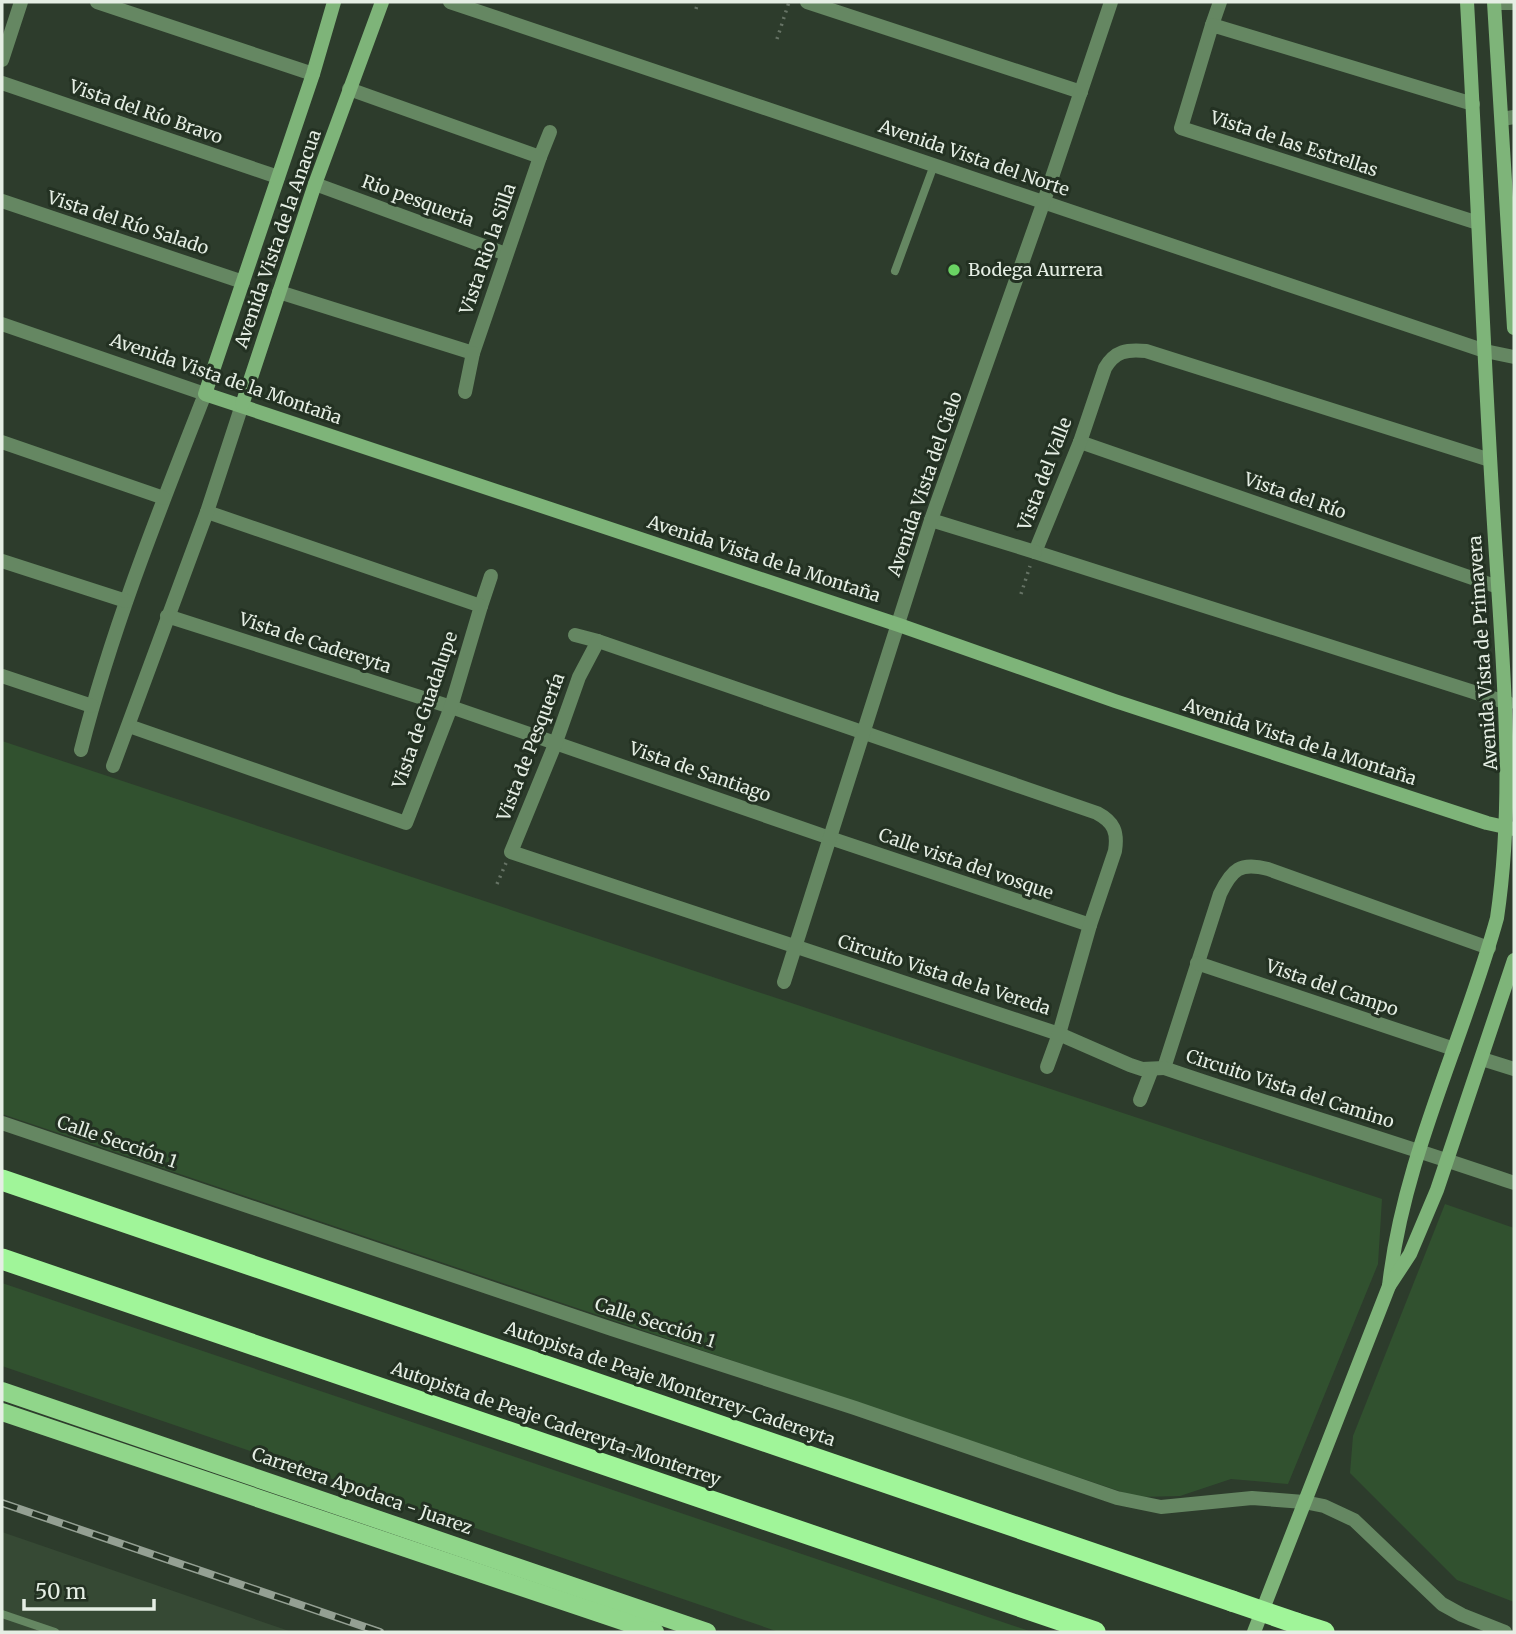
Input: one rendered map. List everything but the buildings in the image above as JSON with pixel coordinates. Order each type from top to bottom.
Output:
[{"type":"highway","name":"Autopista de Peaje Monterrey-Cadereyta","points":[[2,1180],[1324,1632]]},
{"type":"highway","name":"Autopista de Peaje Cadereyta-Monterrey","points":[[2,1259],[1095,1632]]},
{"type":"main road","name":"Avenida Vista de la Anacua","points":[[205,394],[313,74],[334,2]]},
{"type":"main road","name":"Avenida Vista de la Anacua","points":[[242,405],[349,89],[382,2]]},
{"type":"main road","name":"Avenida Vista de Primavera","points":[[1389,1286],[1399,1225],[1421,1150],[1489,948],[1504,888],[1513,829],[1508,702],[1490,460],[1467,2]]},
{"type":"main road","points":[[1495,3],[1508,118],[1514,328]]},
{"type":"main road","name":"Avenida Vista de la Montaña","points":[[205,394],[899,625],[1115,701],[1487,823],[1513,829]]},
{"type":"main road","name":"Avenida Vista de Primavera","points":[[1254,1632],[1389,1286],[1418,1238],[1514,960]]},
{"type":"main road","name":"Carretera Apodaca - Juarez","points":[[2,1391],[707,1632]]},
{"type":"main road","points":[[2,1412],[655,1632]]},
{"type":"street","points":[[2,60],[21,2]]},
{"type":"street","points":[[97,2],[313,74]]},
{"type":"street","name":"Avenida Vista del Norte","points":[[450,2],[1485,351],[1514,357]]},
{"type":"street","points":[[807,2],[1081,92]]},
{"type":"street","name":"Avenida Vista del Cielo","points":[[784,982],[931,520],[1111,2]]},
{"type":"street","points":[[1220,2],[1212,24],[1473,104]]},
{"type":"street","points":[[1495,3],[1514,3]]},
{"type":"street","name":"Vista de las Estrellas","points":[[1212,24],[1181,128],[1478,223]]},
{"type":"street","name":"Vista del Río Bravo","points":[[2,83],[278,177]]},
{"type":"street","points":[[349,89],[540,158]]},
{"type":"street","name":"Vista Rio la Silla","points":[[464,392],[473,353],[550,132]]},
{"type":"street","name":"Rio pesqueria","points":[[316,184],[506,254]]},
{"type":"street","name":"Vista del Río Salado","points":[[2,201],[243,282]]},
{"type":"street","points":[[279,292],[473,353]]},
{"type":"street","name":"Avenida Vista de la Montaña","points":[[2,324],[205,394]]},
{"type":"street","name":"Vista del Valle","points":[[1490,460],[1135,349],[1111,357],[1105,368],[1080,442],[1035,551],[1508,702]]},
{"type":"street","name":"Avenida Vista de la Anacua","points":[[81,750],[92,706],[126,601],[205,394]]},
{"type":"street","name":"Avenida Vista de la Anacua","points":[[113,766],[207,512],[242,405]]},
{"type":"street","points":[[2,442],[164,498]]},
{"type":"street","name":"Vista del Río","points":[[1080,442],[1498,587]]},
{"type":"street","points":[[207,512],[481,606]]},
{"type":"street","points":[[931,520],[1035,551]]},
{"type":"street","points":[[2,561],[126,601]]},
{"type":"street","name":"Vista de Guadalupe","points":[[129,726],[406,823],[451,707],[491,576]]},
{"type":"street","name":"Vista de Cadereyta","points":[[167,616],[556,742]]},
{"type":"street","points":[[575,635],[863,734]]},
{"type":"street","name":"Vista de Pesquería","points":[[511,852],[556,742],[579,677],[598,641]]},
{"type":"street","points":[[2,676],[92,706]]},
{"type":"street","name":"Circuito Vista de la Vereda","points":[[795,946],[1059,1034],[1117,838],[1114,827],[1108,819],[1097,813],[863,734]]},
{"type":"street","name":"Vista de Santiago","points":[[556,742],[830,838]]},
{"type":"street","name":"Calle vista del vosque","points":[[830,838],[1090,925]]},
{"type":"street","points":[[511,852],[795,946]]},
{"type":"street","name":"Circuito Vista del Camino","points":[[1489,948],[1254,866],[1238,869],[1225,883],[1158,1069],[1421,1150],[1514,1183]]},
{"type":"street","name":"Vista del Campo","points":[[1197,963],[1454,1049]]},
{"type":"street","points":[[1047,1067],[1059,1034],[1113,1060],[1142,1069],[1158,1069]]},
{"type":"street","points":[[1482,1059],[1514,1069]]},
{"type":"street","points":[[1140,1100],[1158,1069]]},
{"type":"street","name":"Calle Sección 1","points":[[2,1123],[612,1329],[880,1416],[1117,1498],[1161,1507],[1229,1499],[1304,1502],[1324,1506],[1354,1520],[1442,1604],[1505,1632]]},
{"type":"lane","points":[[895,271],[934,164]]},
{"type":"lane","points":[[2,1614],[55,1632]]},
{"type":"path","points":[[696,9],[698,2]]},
{"type":"path","points":[[777,38],[789,2]]},
{"type":"path","points":[[1021,594],[1035,551]]},
{"type":"path","points":[[496,884],[511,852]]},
{"type":"shaded area","points":[[2,741],[1382,1199],[1378,1264],[1288,1484],[1231,1479],[1180,1496],[1137,1497],[2,1114]]},
{"type":"shaded area","points":[[1445,1204],[1514,1228],[1514,1602],[1457,1580],[1350,1473],[1353,1436]]},
{"type":"shaded area","points":[[2,1283],[1032,1632],[779,1632],[2,1366]]},
{"type":"shaded area","points":[[2,1532],[292,1632],[2,1632]]},
{"type":"railway","points":[[2,1503],[380,1632]]},
{"type":"place","name":"Bodega Aurrera","points":[[954,270]]}]
